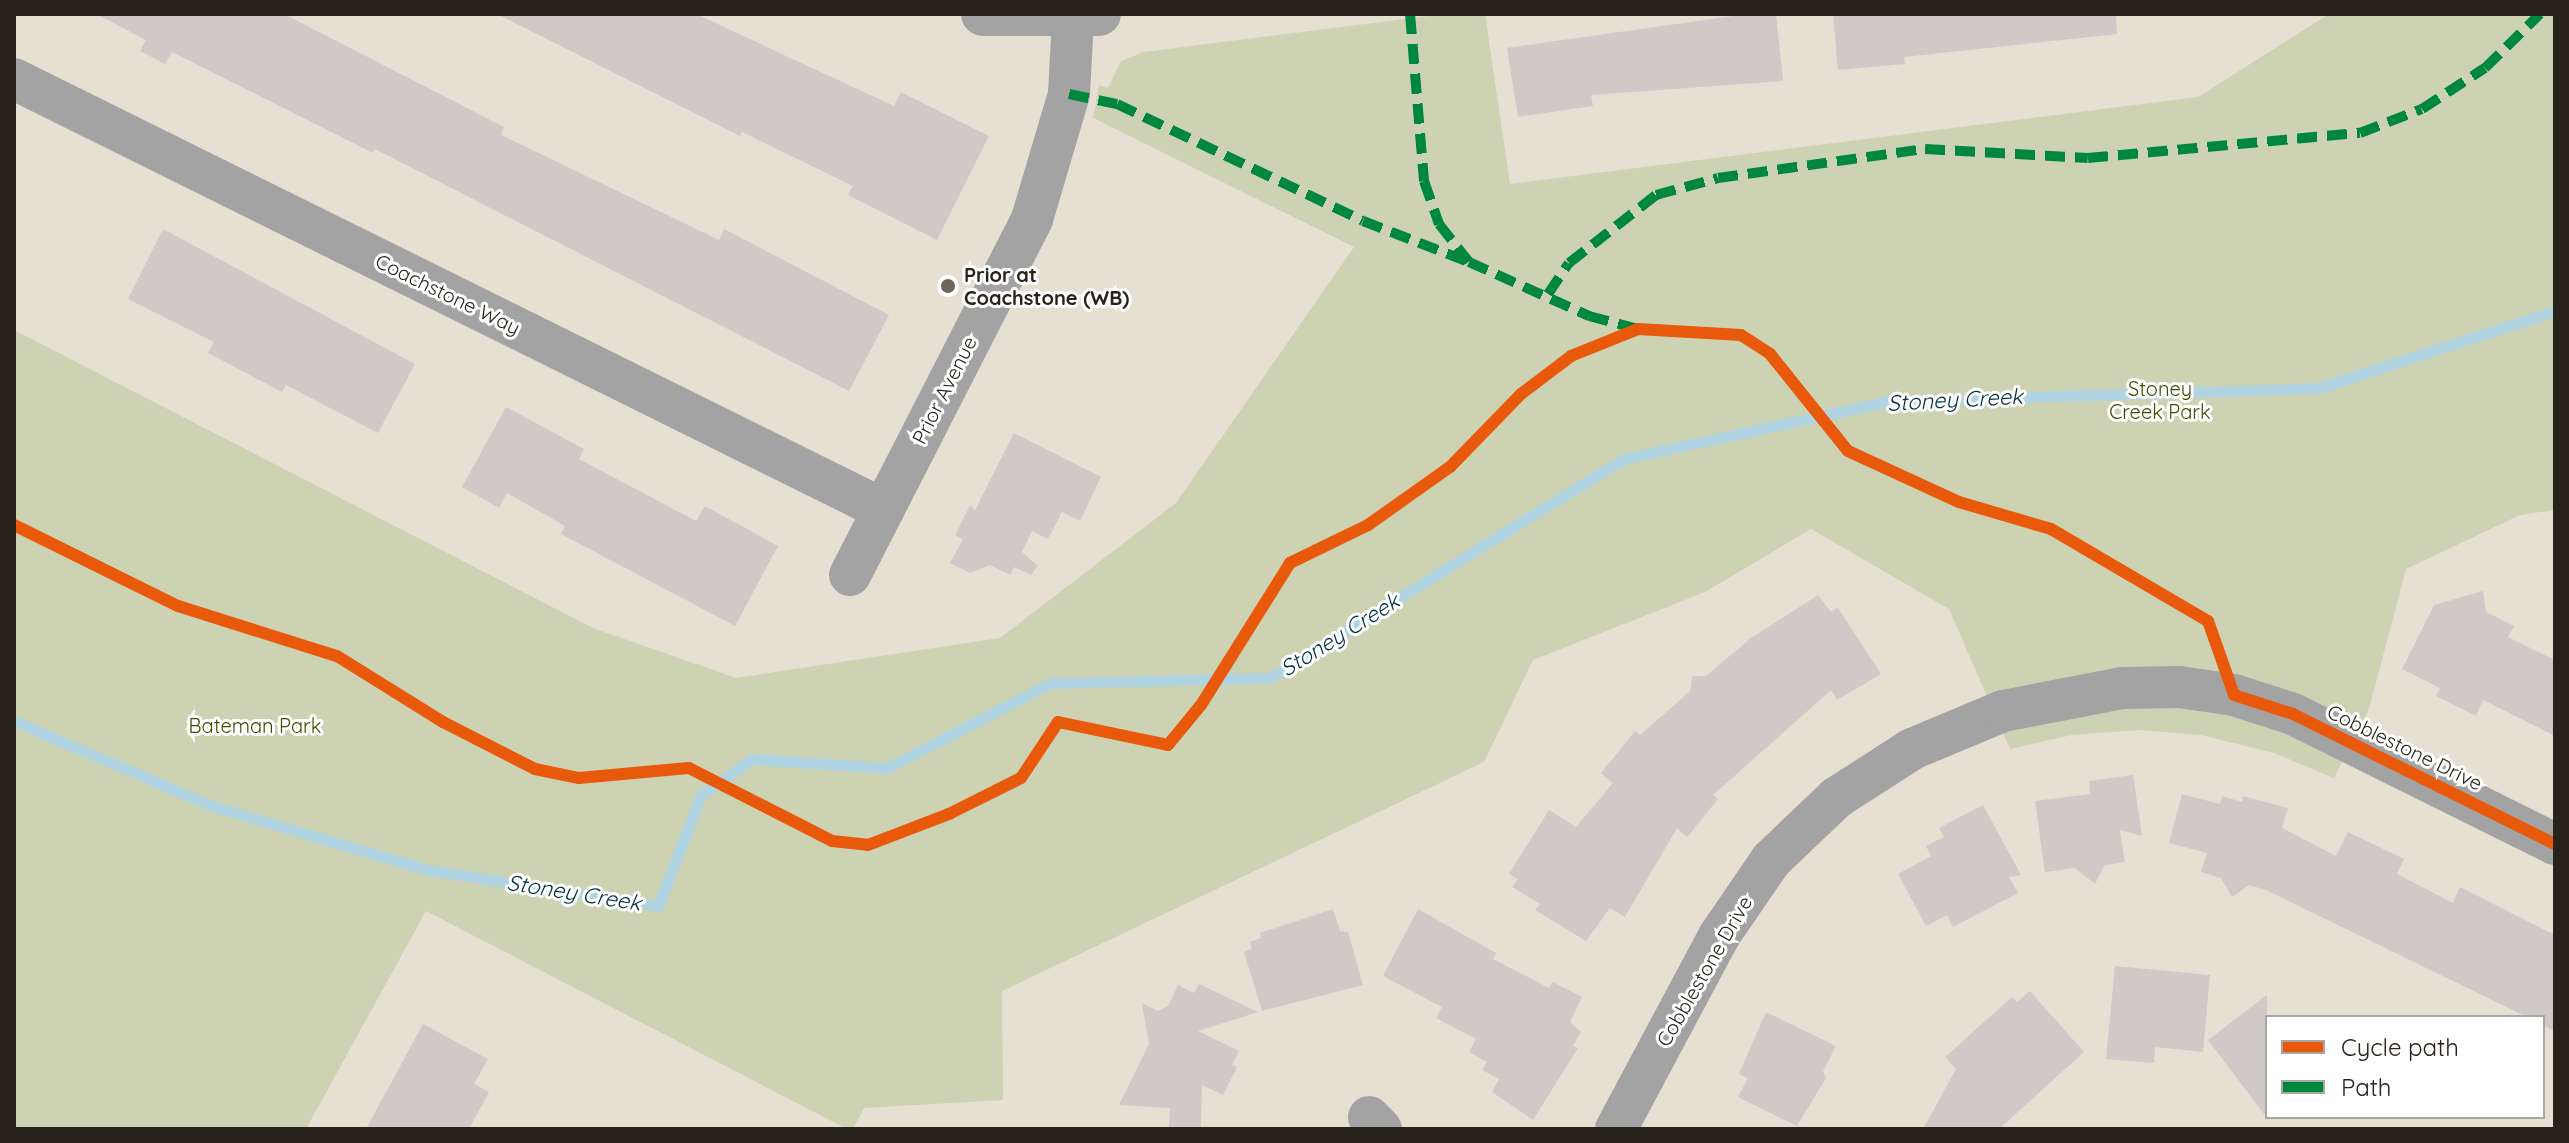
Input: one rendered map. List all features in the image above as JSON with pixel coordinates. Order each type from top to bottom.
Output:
[{"type":"street","points":[[983,14],[1086,16]]},
{"type":"street","name":"Prior Avenue","points":[[850,575],[1032,219],[1069,94],[1086,16]]},
{"type":"street","name":"Coachstone Way","points":[[14,79],[882,509]]},
{"type":"street","name":"Cobblestone Drive","points":[[1616,1129],[1719,936],[1771,860],[1836,798],[1912,749],[2003,711],[2122,688],[2179,687],[2234,695],[2293,714],[2555,844]]},
{"type":"green space","name":"Stoney Creek Park","points":[[1445,14],[1485,14],[1510,184],[2198,97],[2329,14],[2555,14],[2555,510],[2520,515],[2406,569],[2369,709],[2334,778],[2274,753],[2201,735],[2139,730],[2072,735],[2010,749],[1949,609],[1811,529],[1705,592],[1533,660],[1484,762],[1002,991],[1003,1100],[864,1108],[853,1129],[847,1129],[426,911],[306,1129],[14,1129],[14,330],[593,628],[736,678],[1000,638],[1176,503],[1354,247],[1093,118],[1099,85],[1108,88],[1121,61],[1144,52]]},
{"type":"building","points":[[96,14],[284,14],[504,127],[501,135],[719,240],[724,229],[889,315],[849,391],[375,149],[373,153],[172,52],[165,64],[140,51],[146,40]]},
{"type":"building","points":[[497,14],[696,14],[894,106],[901,92],[989,136],[937,240],[848,195],[853,186],[742,132],[740,136]]},
{"type":"building","points":[[1747,14],[1776,14],[1783,81],[1591,95],[1593,106],[1518,117],[1507,48]]},
{"type":"building","points":[[1833,14],[2116,14],[2117,34],[1904,57],[1905,64],[1838,70]]},
{"type":"building","points":[[163,229],[415,364],[378,433],[286,385],[282,392],[208,353],[214,342],[128,299]]},
{"type":"building","points":[[506,407],[584,449],[579,459],[696,521],[705,506],[778,546],[735,626],[561,534],[565,526],[507,493],[499,508],[462,487]]},
{"type":"building","points":[[1014,433],[1101,477],[1080,521],[1062,512],[1048,539],[1032,531],[1022,552],[1038,566],[1031,575],[1014,567],[1010,575],[990,565],[970,573],[950,563],[963,539],[955,535],[970,505],[975,510]]},
{"type":"building","points":[[2483,591],[2486,612],[2514,626],[2508,637],[2555,660],[2555,736],[2483,700],[2476,716],[2436,696],[2440,688],[2402,669],[2434,605]]},
{"type":"building","points":[[1818,595],[1831,612],[1838,608],[1881,674],[1837,700],[1831,690],[1713,795],[1718,799],[1687,837],[1677,828],[1625,917],[1610,908],[1586,941],[1535,910],[1540,904],[1512,887],[1518,879],[1509,874],[1549,810],[1576,827],[1613,783],[1601,773],[1635,731],[1640,735],[1690,691],[1692,676],[1706,676],[1751,638]]},
{"type":"building","points":[[2133,775],[2142,836],[2120,830],[2125,862],[2105,865],[2095,884],[2075,868],[2045,872],[2035,801],[2090,794],[2089,781]]},
{"type":"building","points":[[2182,794],[2220,804],[2222,796],[2242,802],[2243,796],[2288,808],[2282,828],[2336,856],[2348,832],[2404,859],[2397,874],[2453,903],[2460,887],[2555,935],[2555,1031],[2545,1026],[2545,1015],[2523,1015],[2266,890],[2249,885],[2232,897],[2221,878],[2201,872],[2207,853],[2169,843]]},
{"type":"building","points":[[1983,805],[2021,875],[2009,877],[2018,893],[1953,927],[1947,915],[1926,926],[1898,874],[1931,856],[1926,846],[1944,837],[1939,828]]},
{"type":"building","points":[[1333,909],[1340,931],[1348,932],[1363,985],[1262,1011],[1244,952],[1252,949],[1250,942],[1261,938],[1260,933]]},
{"type":"building","points":[[1418,909],[1496,953],[1493,959],[1549,988],[1553,982],[1582,997],[1570,1022],[1581,1032],[1573,1046],[1578,1048],[1533,1120],[1492,1092],[1499,1079],[1482,1070],[1487,1062],[1469,1052],[1476,1039],[1436,1018],[1442,1007],[1383,976]]},
{"type":"building","points":[[2115,966],[2210,975],[2203,1052],[2155,1047],[2154,1063],[2106,1059]]},
{"type":"building","points":[[1199,984],[1258,1012],[1198,1031],[1239,1051],[1232,1065],[1237,1067],[1223,1095],[1202,1085],[1201,1129],[1169,1129],[1170,1108],[1119,1105],[1149,1044],[1142,1003],[1158,1011],[1168,1006],[1178,985],[1194,993]]},
{"type":"building","points":[[2030,991],[2084,1052],[1999,1129],[1923,1129],[1956,1069],[1945,1057],[2012,997],[2017,1002]]},
{"type":"building","points":[[2267,995],[2265,1115],[2208,1040]]},
{"type":"building","points":[[1766,1012],[1836,1046],[1823,1071],[1826,1078],[1797,1126],[1738,1097],[1748,1078],[1739,1074]]},
{"type":"building","points":[[423,1024],[488,1059],[474,1084],[489,1092],[469,1129],[366,1129]]},
{"type":"waterway","name":"Stoney Creek","points":[[14,721],[212,806],[428,870],[658,906],[701,795],[752,759],[887,768],[1051,683],[1270,678],[1623,459],[1888,401],[2319,388],[2555,311]]},
{"type":"marked path","points":[[1410,14],[1424,181],[1439,224],[1469,262],[1589,316],[1638,329]]},
{"type":"marked path","points":[[1548,294],[1569,263],[1656,195],[1718,178],[1925,149],[2088,158],[2360,133],[2422,109],[2485,68],[2540,14]]},
{"type":"marked path","points":[[1069,94],[1117,104],[1363,221],[1466,261]]},
{"type":"cycle path","points":[[14,525],[178,606],[337,656],[443,722],[535,769],[579,778],[689,768],[832,841],[868,845],[949,814],[1021,778],[1058,722],[1168,745],[1201,705],[1290,563],[1368,525],[1450,467],[1521,394],[1571,356],[1638,329],[1741,335],[1770,354],[1848,451],[1959,502],[2051,529],[2208,621],[2234,695],[2293,714],[2555,844]]},
{"type":"place","name":"Prior at Coachstone (WB)","points":[[948,286]]},
{"type":"park label","name":"Bateman Park","points":[[255,725]]}]
